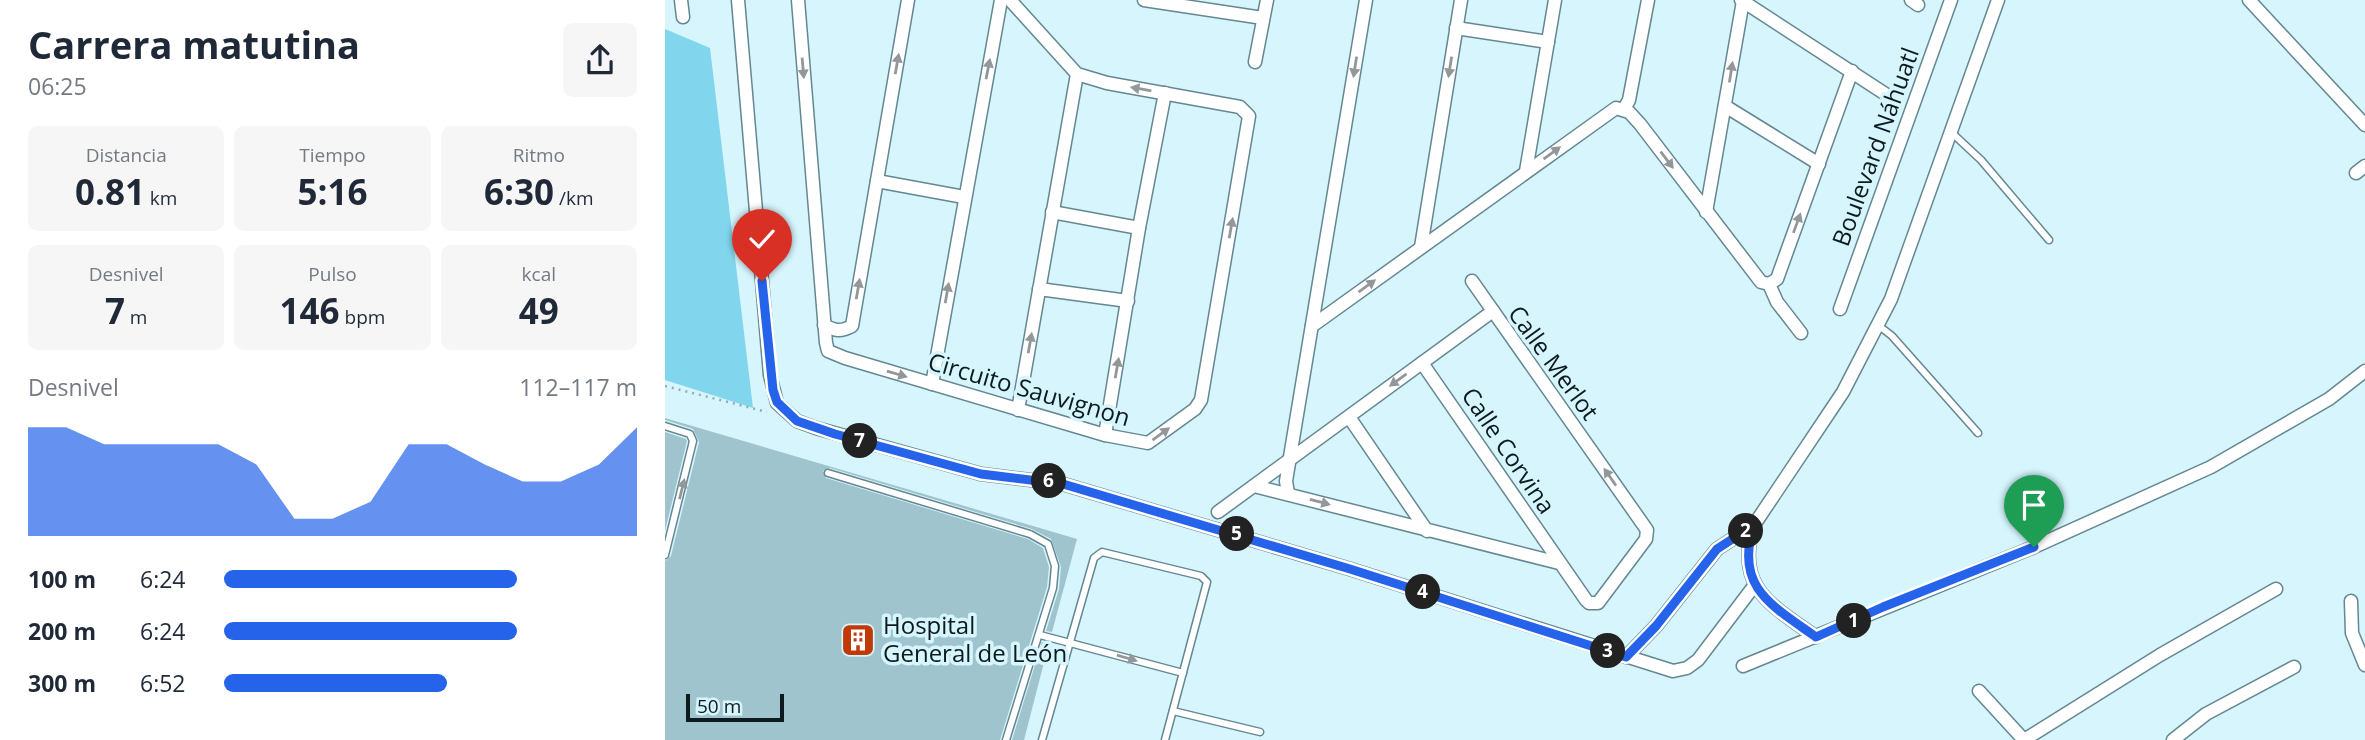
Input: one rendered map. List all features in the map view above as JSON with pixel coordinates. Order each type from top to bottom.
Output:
[{"type":"street","points":[[681,0],[683,17]]},
{"type":"street","points":[[738,0],[770,374],[777,402],[787,413],[816,428],[962,470],[1063,484],[1248,538],[1673,671],[1688,668],[1698,660],[1754,586]]},
{"type":"street","name":"Circuito Sauvignon","points":[[798,0],[826,347],[832,354],[1018,410],[1105,435],[1140,443],[1152,441],[1195,409],[1201,400],[1249,116],[1240,107],[1088,79],[1077,74]]},
{"type":"street","points":[[824,325],[834,331],[843,331],[852,326],[908,0]]},
{"type":"street","points":[[932,384],[1001,0]]},
{"type":"street","points":[[1010,0],[1077,74],[1018,410]]},
{"type":"street","points":[[1144,0],[1265,10]]},
{"type":"street","points":[[1253,0],[1265,10]]},
{"type":"street","points":[[1288,493],[1286,481],[1289,460],[1366,0]]},
{"type":"street","points":[[1421,247],[1461,0]]},
{"type":"street","points":[[1526,171],[1555,0]]},
{"type":"street","points":[[1624,108],[1629,100],[1648,0]]},
{"type":"street","points":[[1706,212],[1742,0],[1890,96]]},
{"type":"street","name":"Boulevard Náhuatl","points":[[1840,309],[1951,0]]},
{"type":"street","points":[[1816,637],[1773,607],[1754,586],[1749,572],[1748,545],[1754,525],[1843,392],[1878,325],[1908,252],[1998,0]]},
{"type":"street","points":[[2249,0],[2365,125]]},
{"type":"street","points":[[1255,62],[1265,10]]},
{"type":"street","points":[[1456,28],[1548,42]]},
{"type":"street","points":[[1312,326],[1612,109],[1624,108],[1640,124],[1761,282],[1769,284],[1777,279],[1851,71]]},
{"type":"street","points":[[1105,435],[1139,228],[1165,93]]},
{"type":"street","points":[[1725,106],[1819,164]]},
{"type":"street","points":[[877,181],[964,197]]},
{"type":"street","points":[[1052,212],[1139,228]]},
{"type":"street","points":[[1472,281],[1493,311]]},
{"type":"street","points":[[1769,284],[1777,302],[1801,333]]},
{"type":"street","points":[[1039,289],[1128,302]]},
{"type":"street","points":[[1317,292],[1321,300],[1335,309]]},
{"type":"street","name":"Calle Merlot","points":[[1218,512],[1493,311],[1647,530],[1646,539],[1602,600],[1594,605]]},
{"type":"street","name":"Calle Corvina","points":[[1422,363],[1586,600],[1594,605]]},
{"type":"street","points":[[1743,666],[2034,547],[2211,467],[2329,399],[2365,371]]},
{"type":"street","points":[[1349,417],[1427,531]]},
{"type":"street","points":[[1296,421],[1302,432],[1315,441]]},
{"type":"street","points":[[1254,486],[1559,562]]},
{"type":"street","points":[[1626,657],[1656,626],[1717,549],[1754,525]]},
{"type":"street","points":[[1979,691],[2024,740],[2160,654],[2276,589]]},
{"type":"street","points":[[2351,601],[2352,633],[2365,665]]},
{"type":"street","points":[[2173,740],[2206,714],[2294,667]]},
{"type":"lane","points":[[1951,132],[1981,160],[2049,240]]},
{"type":"lane","points":[[1878,325],[1892,336],[1978,433]]},
{"type":"lane","points":[[665,426],[689,434],[693,441],[665,555]]},
{"type":"lane","points":[[828,473],[1041,538],[1052,550],[1055,566],[1053,588],[1006,740]]},
{"type":"lane","points":[[1042,740],[1094,558],[1102,552],[1204,577],[1207,582],[1165,740]]},
{"type":"lane","points":[[1040,635],[1183,673]]},
{"type":"lane","points":[[1173,711],[1260,732]]},
{"type":"path","points":[[665,386],[752,410],[787,413]]},
{"type":"shaded area","points":[[665,29],[710,48],[753,408],[665,380]]},
{"type":"building","name":"Hospital General de León","points":[[665,418],[1077,539],[1052,632],[1046,631],[1059,589],[1061,567],[1051,539],[1032,529],[830,468],[823,471],[826,478],[1028,539],[1043,548],[1049,567],[1047,587],[1000,740],[665,740],[665,561],[671,556],[699,442],[693,429]]},
{"type":"building","points":[[665,432],[687,441],[665,531]]},
{"type":"building","points":[[1042,642],[1049,643],[1024,740],[1012,740]]},
{"type":"place","name":"Hospital General de León","points":[[858,640]]},
{"type":"route","points":[[762,281],[773,390],[777,402],[797,421],[981,474],[1063,484],[1350,569],[1626,657],[1656,626],[1717,549],[1754,525],[1748,545],[1749,572],[1754,586],[1773,607],[1816,637],[1883,607],[2034,547]]}]
